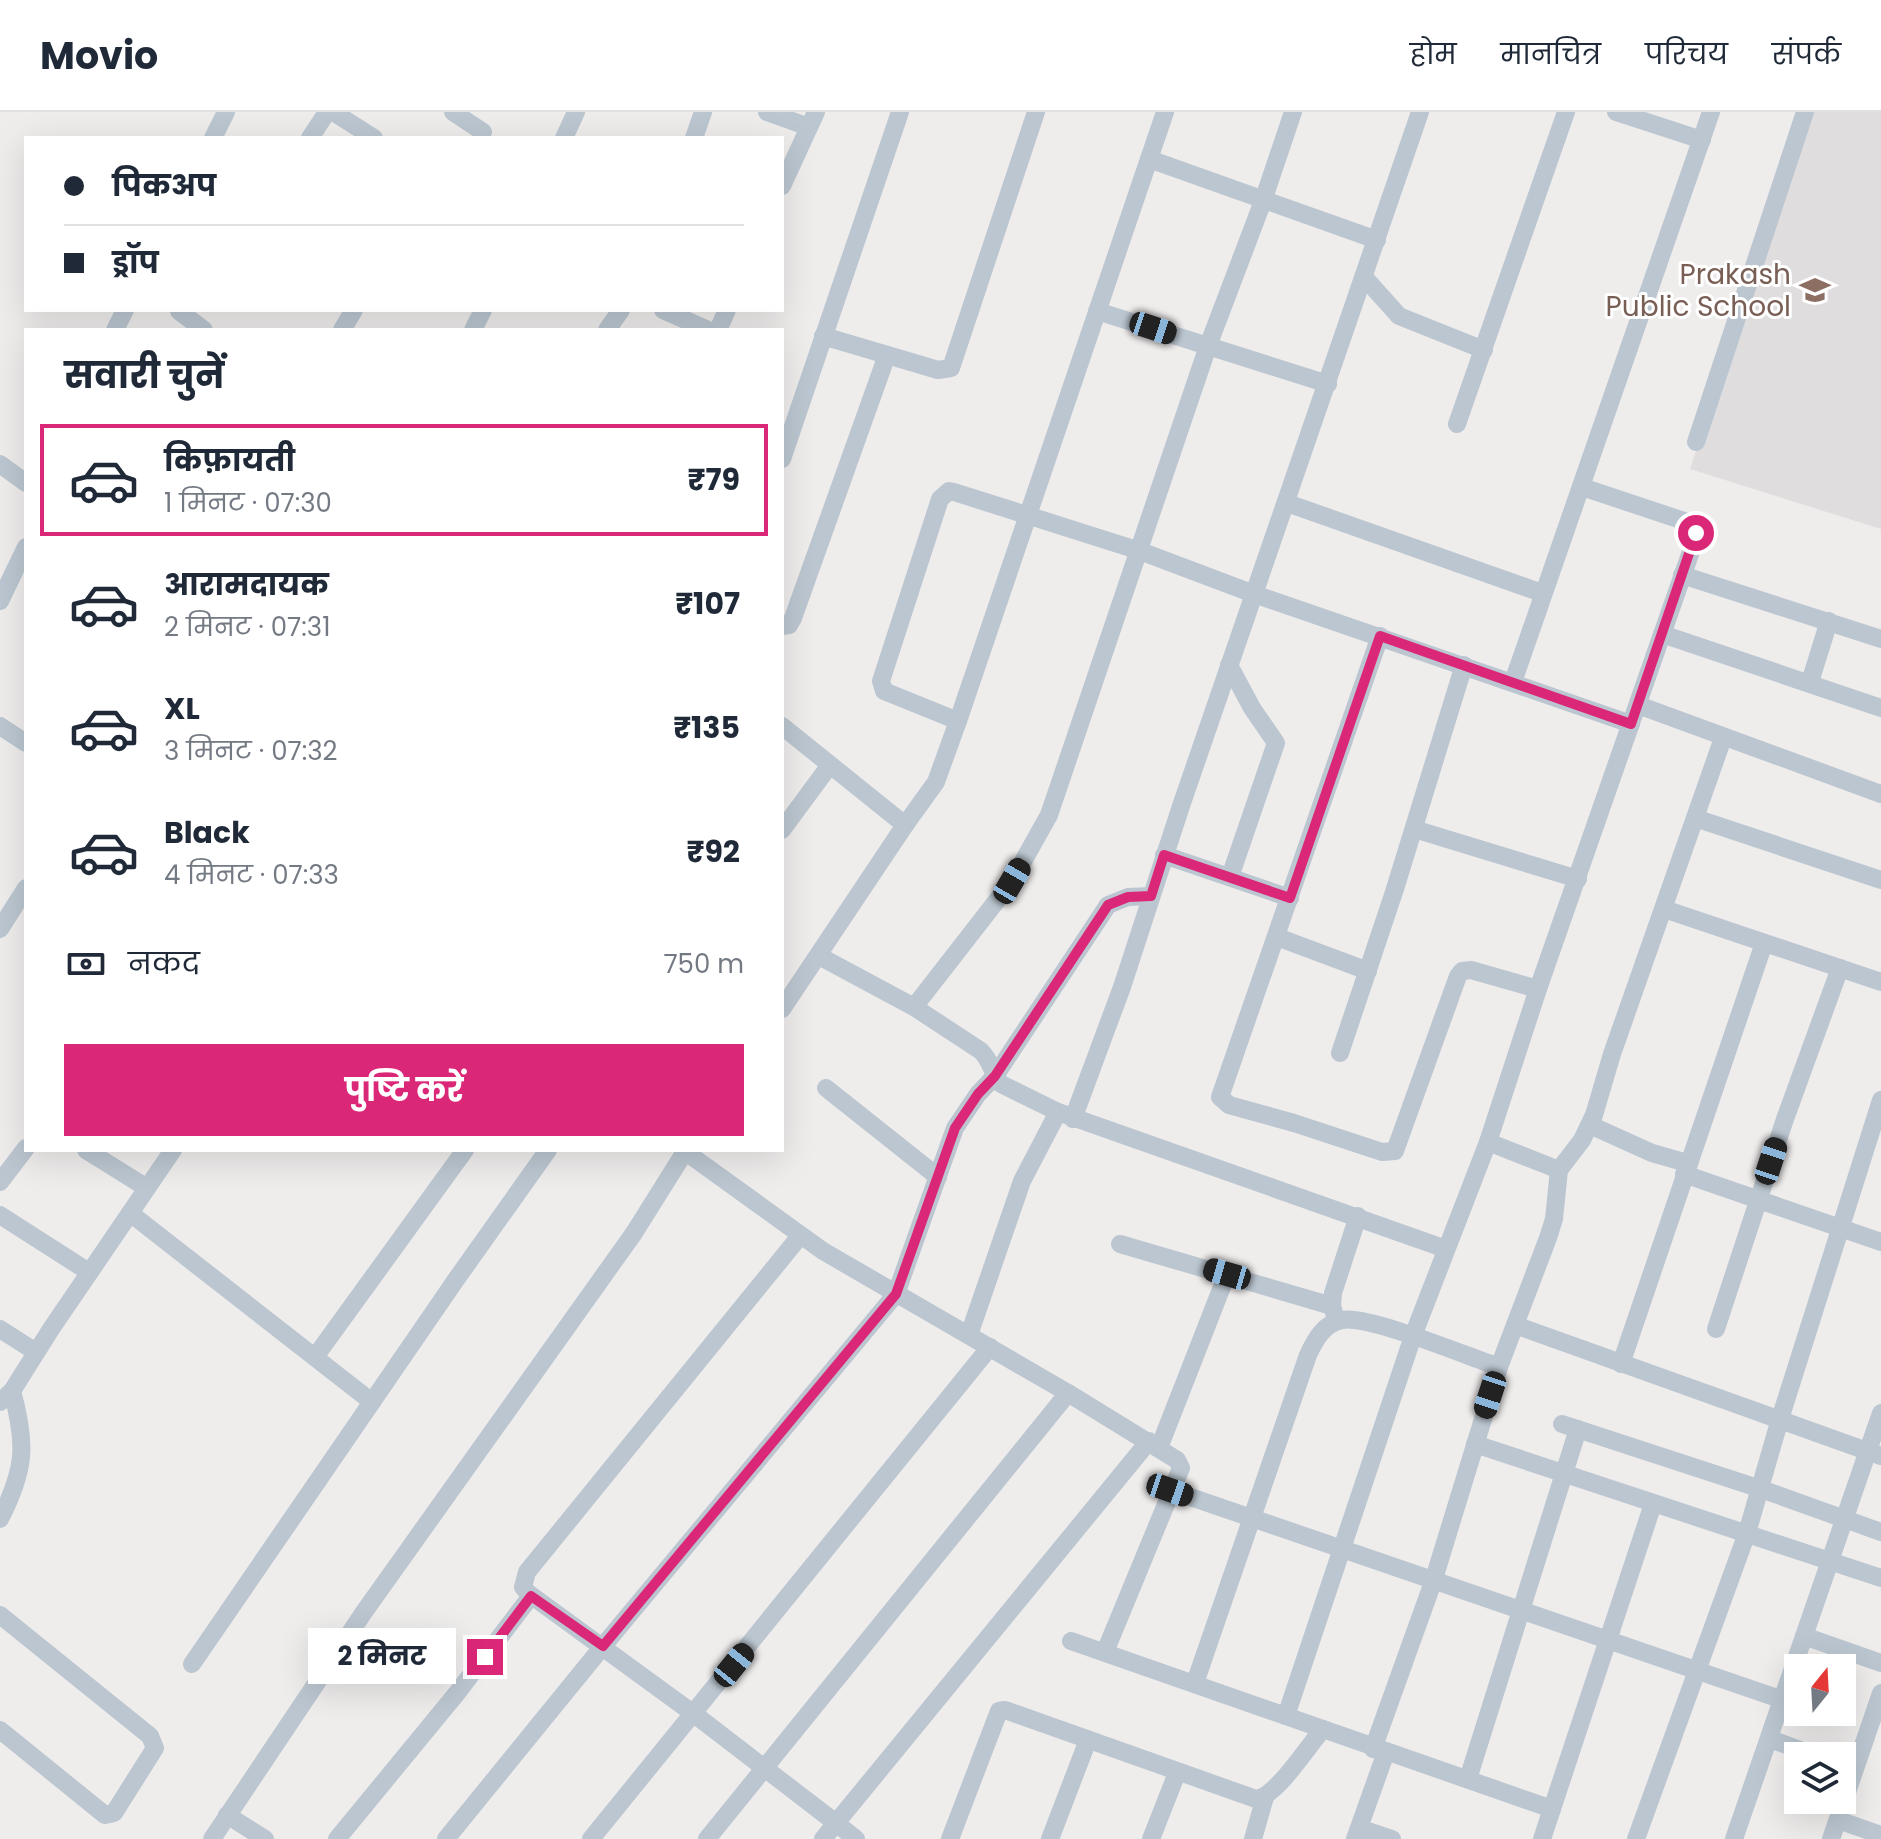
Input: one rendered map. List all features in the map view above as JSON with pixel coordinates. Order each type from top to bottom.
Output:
[{"type":"street","points":[[214,136],[226,112]]},
{"type":"street","points":[[311,136],[327,112]]},
{"type":"street","points":[[333,112],[371,136]]},
{"type":"street","points":[[453,112],[483,132]]},
{"type":"street","points":[[695,136],[703,112]]},
{"type":"street","points":[[767,112],[812,119],[784,182]]},
{"type":"street","points":[[784,453],[900,112]]},
{"type":"street","points":[[823,336],[938,370],[951,368],[1036,112]]},
{"type":"street","points":[[784,1006],[941,772],[1165,112]]},
{"type":"street","points":[[914,1007],[1012,881],[1049,815],[1208,346],[1293,112]]},
{"type":"street","points":[[969,1335],[1022,1181],[1066,1116],[1122,987],[1164,855],[1420,112]]},
{"type":"street","points":[[1457,424],[1566,112]]},
{"type":"street","points":[[1616,112],[1702,140]]},
{"type":"street","points":[[1513,682],[1711,112]]},
{"type":"street","points":[[1696,442],[1805,112]]},
{"type":"street","points":[[565,136],[574,113]]},
{"type":"street","points":[[1149,159],[1377,240]]},
{"type":"street","points":[[1364,277],[1399,316],[1484,350]]},
{"type":"street","points":[[1097,311],[1328,384]]},
{"type":"street","points":[[180,312],[201,328]]},
{"type":"street","points":[[668,312],[704,328]]},
{"type":"street","points":[[784,626],[789,625],[793,618],[887,355]]},
{"type":"street","points":[[0,464],[24,482]]},
{"type":"street","points":[[1286,1716],[1344,1551],[1413,1336],[1488,1142],[1538,989],[1695,540],[1696,533],[1687,522],[1582,487]]},
{"type":"street","points":[[958,721],[884,691],[881,687],[940,499],[943,493],[954,492],[1140,551],[1254,594],[1631,724]]},
{"type":"street","points":[[1287,503],[1542,593]]},
{"type":"street","points":[[0,601],[24,551]]},
{"type":"street","points":[[1682,575],[1881,639]]},
{"type":"street","points":[[1810,682],[1829,621]]},
{"type":"street","points":[[1662,634],[1881,708]]},
{"type":"street","points":[[1380,636],[1220,1097],[1229,1105],[1382,1152],[1395,1151],[1462,971],[1471,970],[1538,989]]},
{"type":"street","points":[[1229,665],[1252,708],[1276,743],[1230,877]]},
{"type":"street","points":[[1340,1053],[1464,665]]},
{"type":"street","points":[[1638,705],[1881,794]]},
{"type":"street","points":[[0,726],[24,742]]},
{"type":"street","points":[[784,728],[905,825]]},
{"type":"street","points":[[1392,1839],[1357,1834],[1379,1750],[1499,1367],[1554,1219],[1559,1170],[1590,1125],[1723,738]]},
{"type":"street","points":[[784,827],[830,765]]},
{"type":"street","points":[[1695,818],[1881,880]]},
{"type":"street","points":[[1414,829],[1578,879]]},
{"type":"street","points":[[1164,855],[1290,898]]},
{"type":"street","points":[[0,929],[24,891]]},
{"type":"street","points":[[446,1839],[896,1294],[955,1128],[978,1094],[995,1076],[1108,905],[1128,897],[1151,896]]},
{"type":"street","points":[[1664,909],[1881,982]]},
{"type":"street","points":[[1277,937],[1368,971]]},
{"type":"street","points":[[1621,1364],[1685,1168],[1764,943]]},
{"type":"street","points":[[819,956],[914,1007],[981,1051],[988,1058],[995,1076],[1011,1090],[1066,1116],[1446,1249]]},
{"type":"street","points":[[1716,1329],[1785,1119],[1840,968]]},
{"type":"street","points":[[826,1088],[938,1177]]},
{"type":"street","points":[[1636,1839],[1747,1533],[1839,1228],[1879,1110]]},
{"type":"street","points":[[1590,1125],[1758,1200],[1881,1242]]},
{"type":"street","points":[[1488,1142],[1559,1170]]},
{"type":"street","points":[[0,1182],[24,1151]]},
{"type":"street","points":[[89,1152],[147,1188]]},
{"type":"street","points":[[0,1519],[16,1486],[22,1457],[19,1416],[6,1397],[172,1152]]},
{"type":"street","points":[[315,1357],[464,1152]]},
{"type":"street","points":[[192,1664],[547,1152]]},
{"type":"street","points":[[212,1839],[364,1612],[634,1233],[684,1152]]},
{"type":"street","points":[[686,1152],[800,1236],[1154,1444],[1180,1464],[1181,1468],[1105,1652]]},
{"type":"street","points":[[130,1213],[372,1402]]},
{"type":"street","points":[[0,1215],[89,1272]]},
{"type":"street","points":[[1195,1683],[1308,1355],[1334,1314],[1335,1283],[1358,1216]]},
{"type":"street","points":[[800,1236],[527,1572],[523,1587],[856,1839]]},
{"type":"street","points":[[1120,1244],[1227,1274],[1334,1314],[1413,1336],[1499,1367]]},
{"type":"street","points":[[823,1839],[1154,1444],[1227,1274]]},
{"type":"street","points":[[1515,1325],[1874,1454]]},
{"type":"street","points":[[0,1329],[36,1352]]},
{"type":"street","points":[[591,1839],[990,1347]]},
{"type":"street","points":[[707,1839],[1068,1393]]},
{"type":"street","points":[[1734,1839],[1830,1560],[1874,1454],[1881,1413]]},
{"type":"street","points":[[1468,1779],[1565,1474],[1570,1426],[1881,1532]]},
{"type":"street","points":[[1475,1444],[1881,1578]]},
{"type":"street","points":[[1170,1490],[1783,1700]]},
{"type":"street","points":[[1542,1839],[1653,1504]]},
{"type":"street","points":[[337,1839],[457,1693],[531,1596]]},
{"type":"street","points":[[0,1615],[150,1736],[155,1748],[114,1813],[105,1815],[2,1736]]},
{"type":"street","points":[[1804,1636],[1881,1663]]},
{"type":"street","points":[[1071,1641],[1552,1809]]},
{"type":"street","points":[[1856,1755],[1876,1724],[1881,1693]]},
{"type":"street","points":[[950,1839],[999,1711],[1005,1710],[1177,1773],[1256,1799],[1265,1797]]},
{"type":"street","points":[[1253,1839],[1265,1797],[1323,1729]]},
{"type":"street","points":[[1770,1739],[1784,1744]]},
{"type":"street","points":[[1050,1839],[1088,1740]]},
{"type":"street","points":[[1151,1839],[1177,1773]]},
{"type":"street","points":[[1831,1839],[1839,1814]]},
{"type":"street","points":[[227,1815],[265,1839]]},
{"type":"street","points":[[1838,1820],[1881,1835]]},
{"type":"shaded area","name":"Prakash Public School","points":[[1810,112],[1881,112],[1881,529],[1690,469]]},
{"type":"place","name":"Prakash Public School","points":[[1815,290]]},
{"type":"route","points":[[485,1657],[531,1596],[603,1646],[896,1294],[955,1128],[978,1094],[995,1076],[1108,905],[1128,897],[1151,896],[1164,855],[1290,898],[1380,636],[1631,724],[1696,533]]}]
